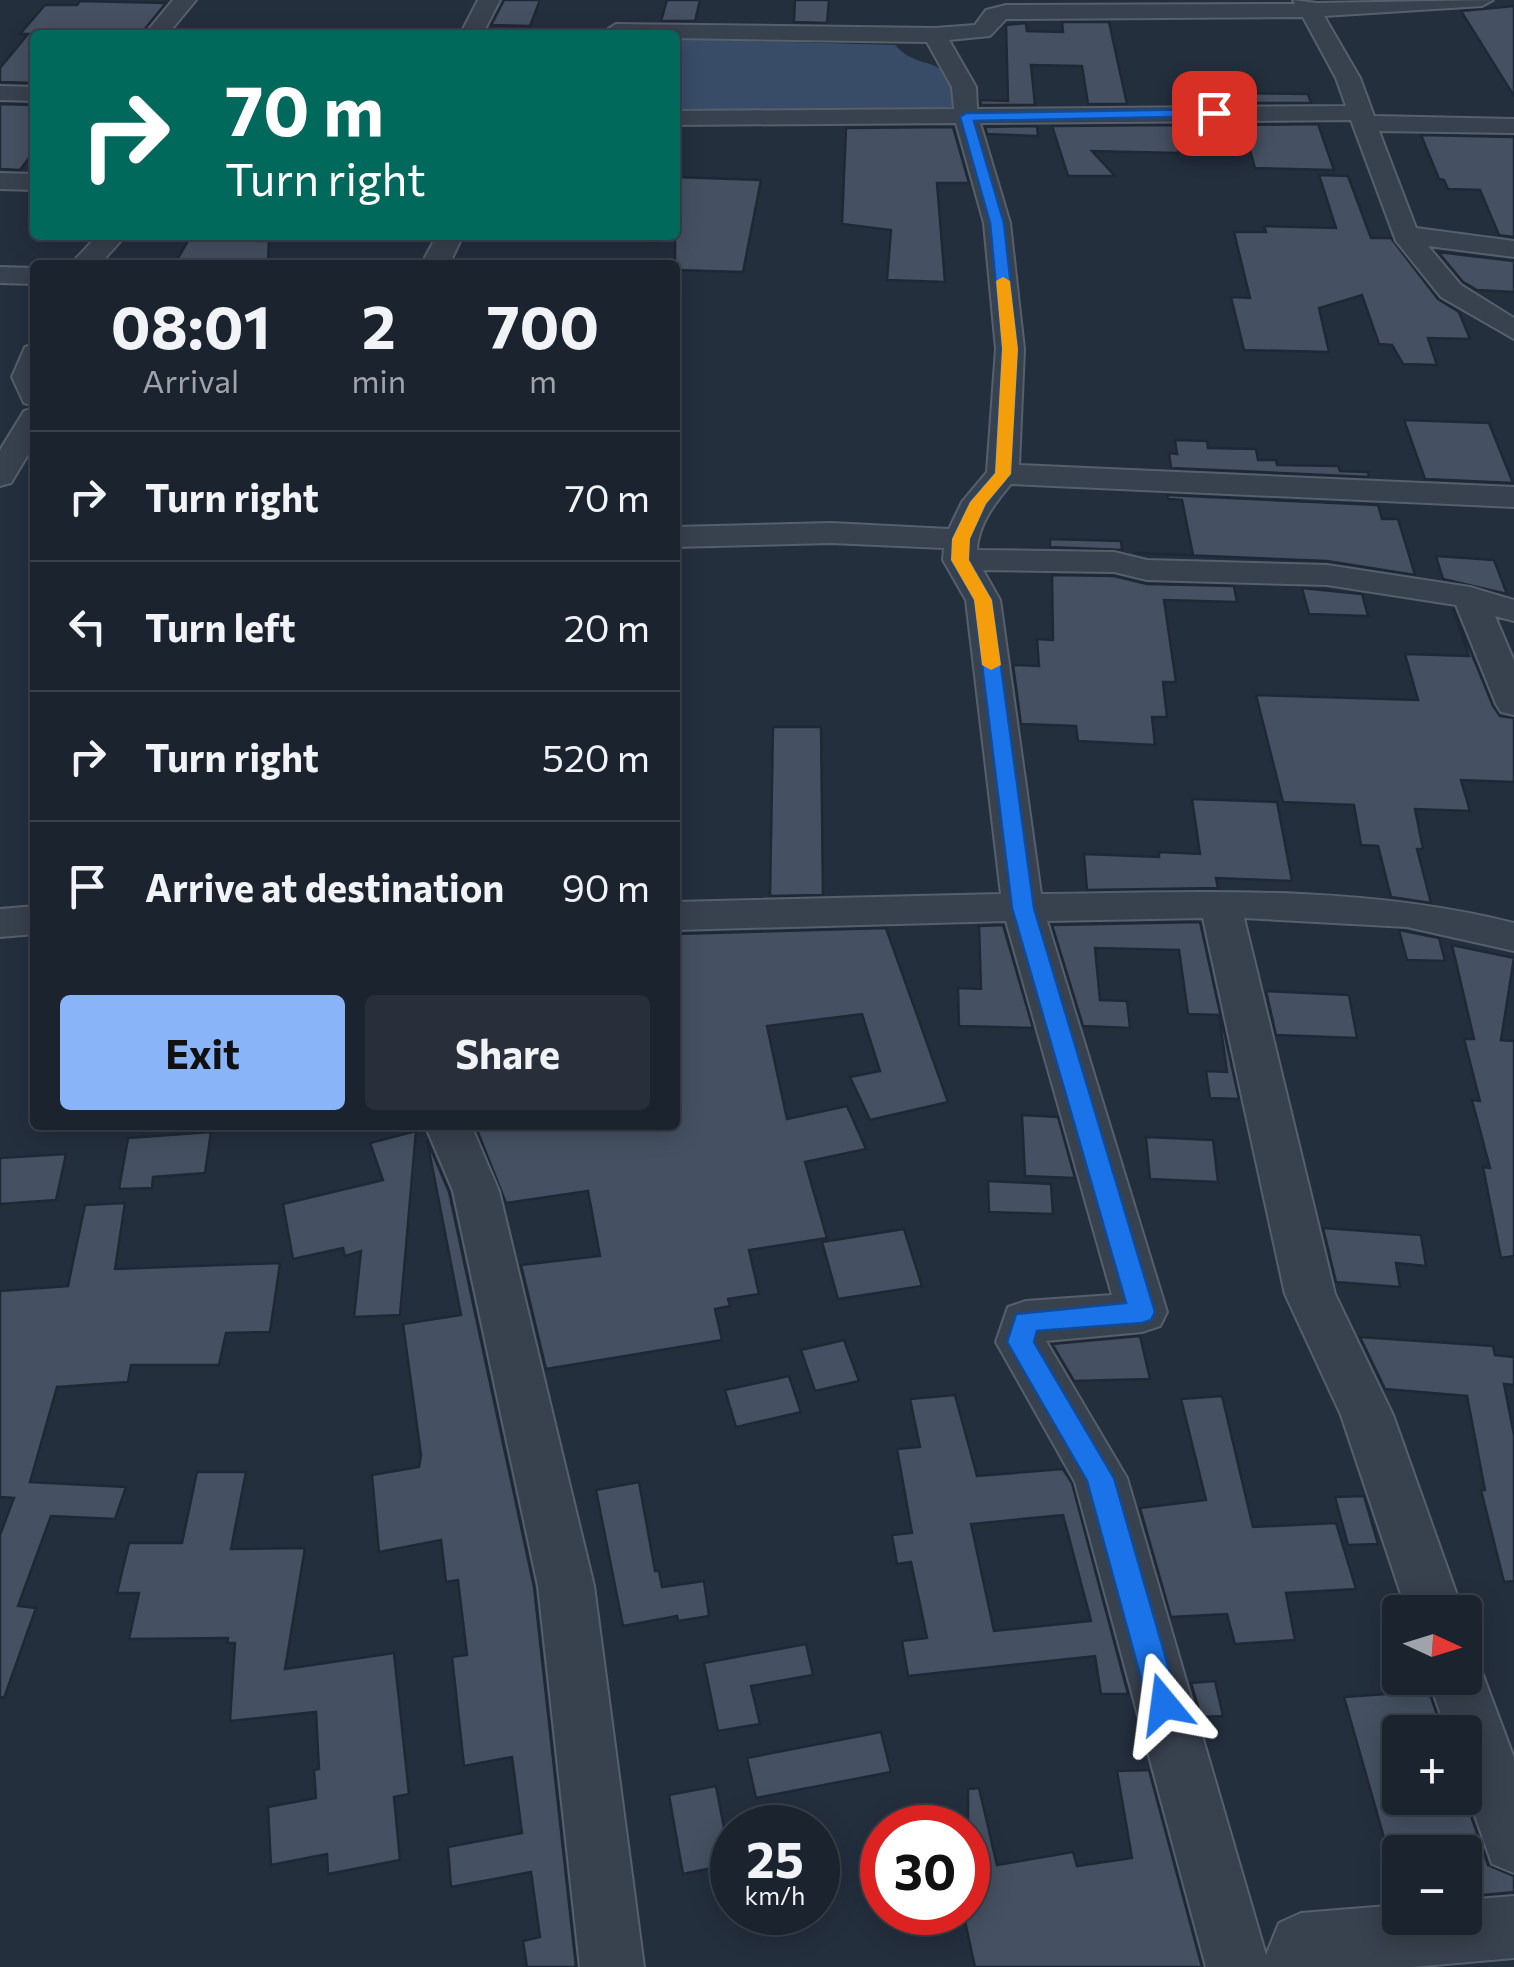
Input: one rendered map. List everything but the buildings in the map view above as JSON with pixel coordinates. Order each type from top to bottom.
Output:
[{"type":"street","points":[[158,30],[185,0]]},
{"type":"street","points":[[474,30],[488,0]]},
{"type":"street","points":[[618,27],[935,35],[982,31],[994,15],[1038,6],[1482,0]]},
{"type":"street","points":[[1308,4],[1348,78],[1405,235],[1451,291],[1514,330]]},
{"type":"street","points":[[935,35],[964,86],[966,117],[997,223],[1010,349],[1003,474],[978,502],[961,550],[983,600],[1023,908],[1142,1312],[1026,1321],[1021,1342],[1100,1478],[1238,1967]]},
{"type":"street","points":[[0,93],[30,94]]},
{"type":"street","points":[[680,118],[1361,118],[1514,126]]},
{"type":"street","points":[[0,181],[30,182]]},
{"type":"street","points":[[1405,235],[1514,249]]},
{"type":"street","points":[[89,260],[108,240]]},
{"type":"street","points":[[0,275],[30,276]]},
{"type":"street","points":[[0,476],[30,425]]},
{"type":"street","points":[[1003,474],[1514,497]]},
{"type":"street","points":[[680,537],[832,533],[961,550],[1114,562],[1147,570],[1327,575],[1470,597],[1514,611]]},
{"type":"street","points":[[1470,597],[1514,704]]},
{"type":"street","points":[[1221,905],[1310,1294],[1367,1415],[1429,1595]]},
{"type":"street","points":[[680,916],[787,910],[1333,905],[1485,928],[1514,937]]},
{"type":"street","points":[[0,923],[30,920]]},
{"type":"street","points":[[450,1130],[476,1191],[566,1586],[612,1967]]},
{"type":"street","points":[[1463,1695],[1514,1843]]},
{"type":"street","points":[[1294,1967],[1301,1945],[1514,1927]]},
{"type":"water","points":[[680,39],[895,45],[947,76],[954,105],[945,111],[680,114]]},
{"type":"slow traffic","points":[[991,665],[983,600],[960,560],[961,539],[978,502],[1003,474],[1010,349],[1003,281]]},
{"type":"route","points":[[1164,1704],[1100,1478],[1021,1342],[1026,1321],[1142,1312],[1023,908],[983,600],[960,560],[961,539],[978,502],[1003,474],[1010,349],[997,223],[966,117],[1214,113]]}]
